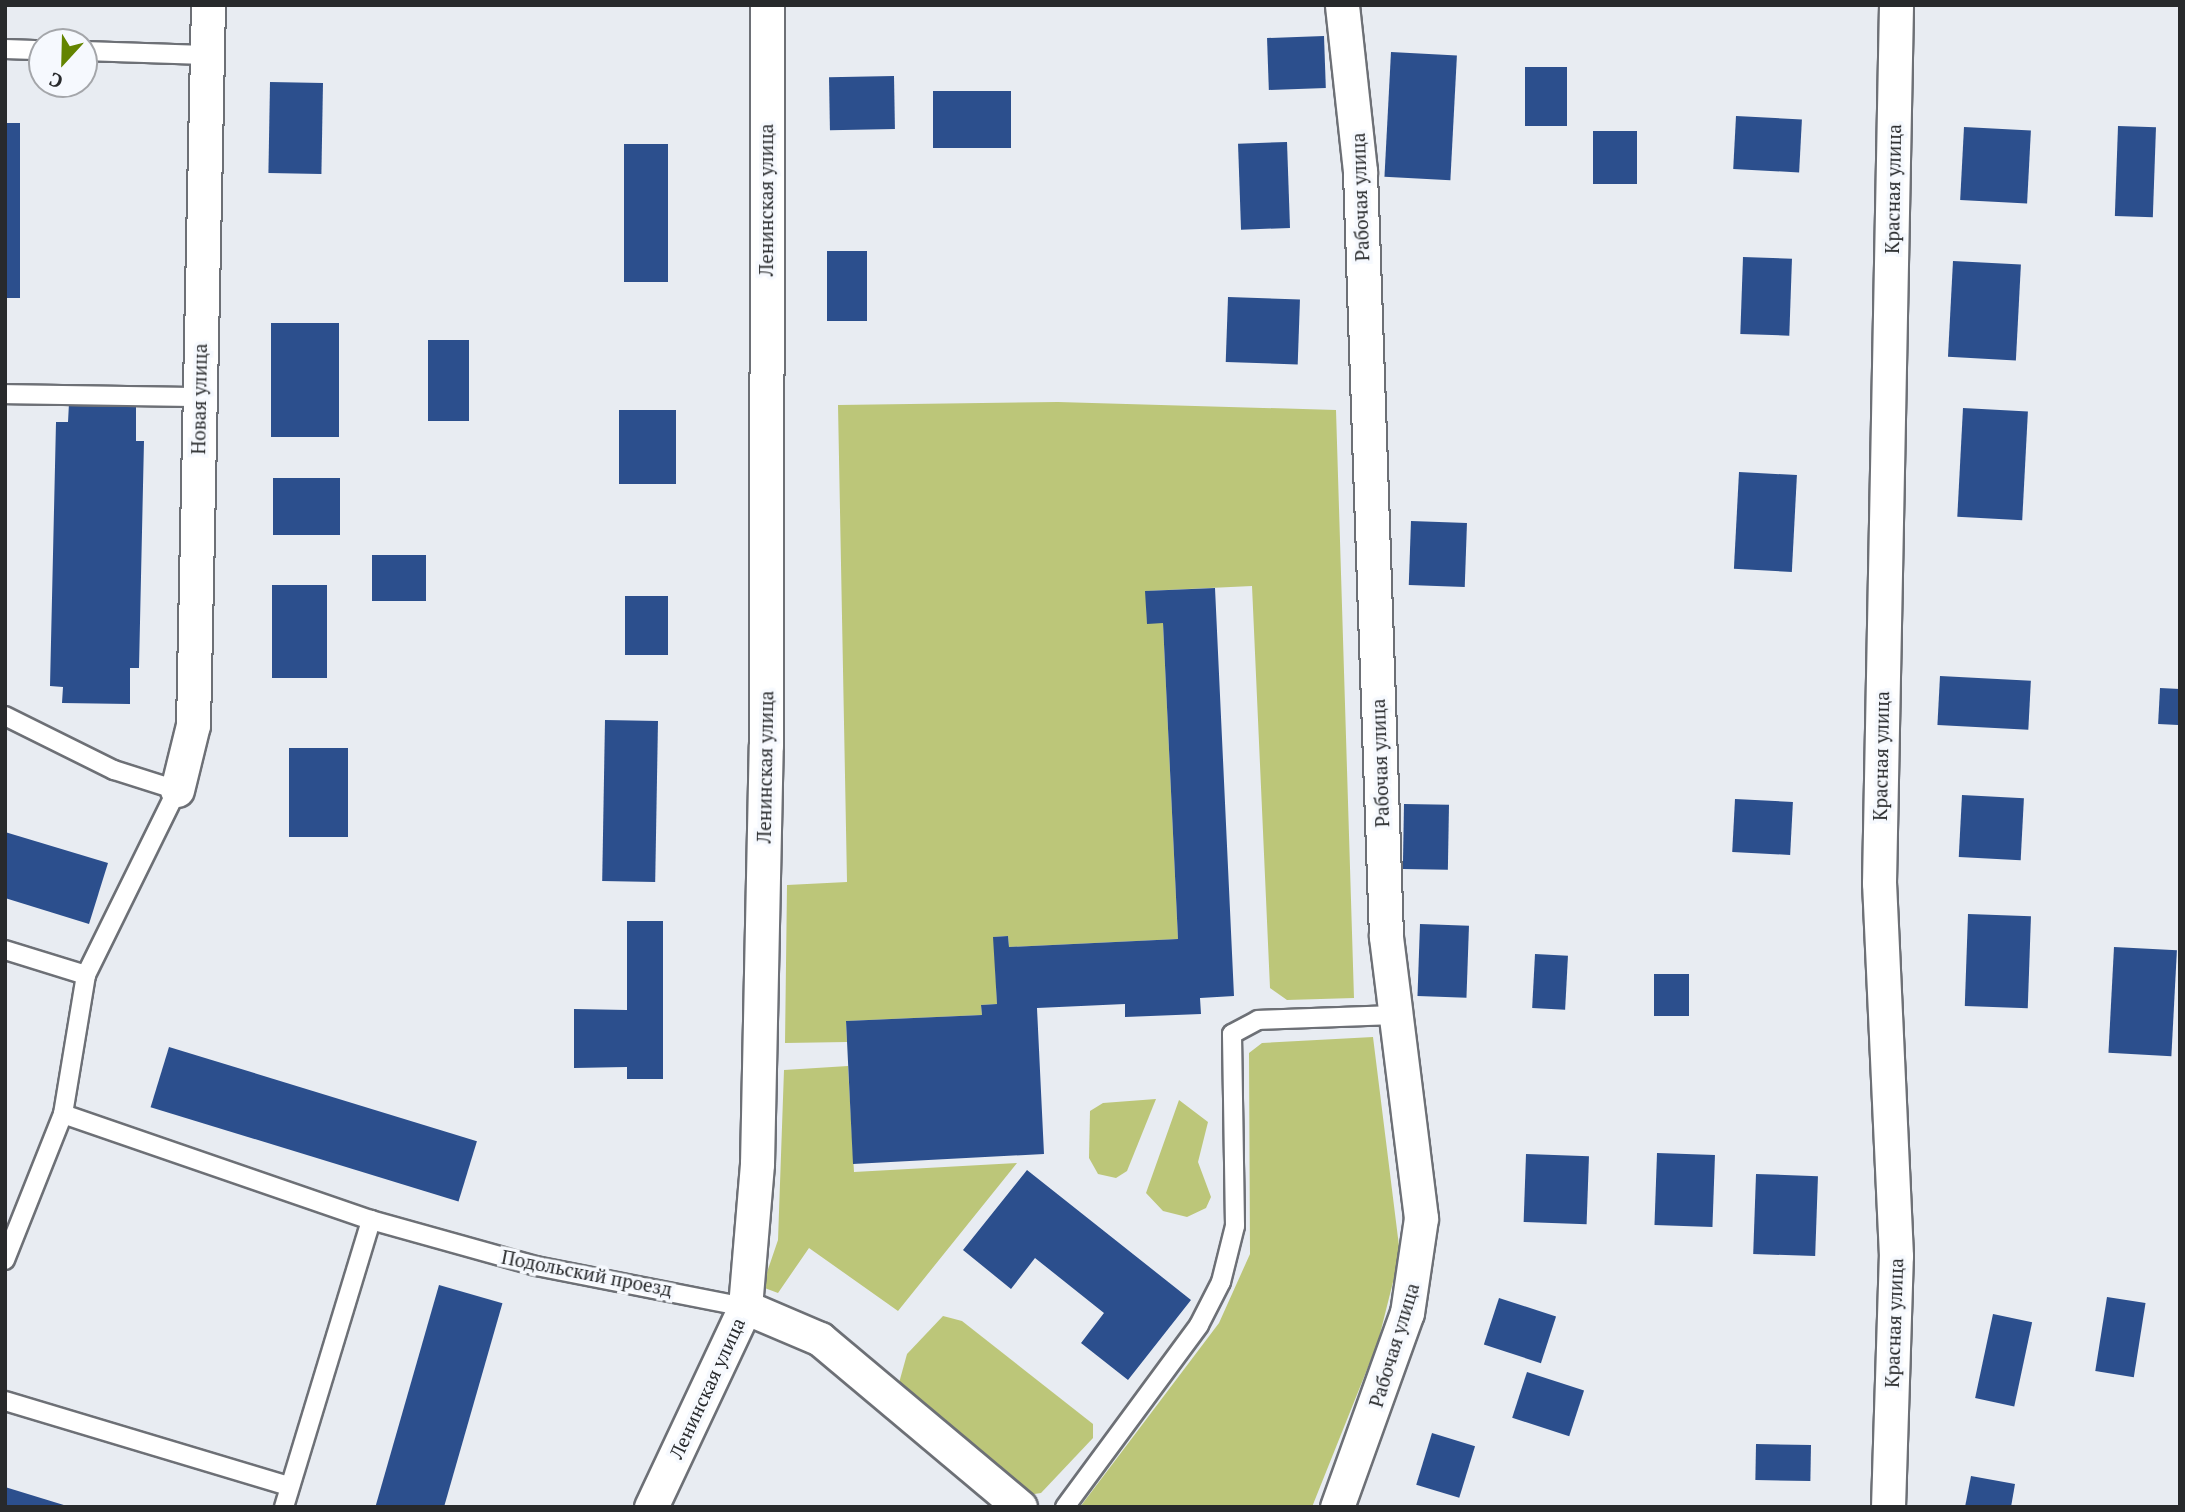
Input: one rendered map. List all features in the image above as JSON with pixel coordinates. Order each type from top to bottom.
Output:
[{"type":"street","name":"Новая улица","points":[[177,790],[193,725],[208,5]]},
{"type":"street","name":"Ленинская улица","points":[[652,1507],[745,1307],[759,1120],[765,773],[767,5]]},
{"type":"street","name":"Рабочая улица","points":[[1337,1507],[1385,1382],[1418,1264],[1418,1190],[1393,1015],[1360,171],[1342,5]]},
{"type":"street","name":"Красная улица","points":[[1888,1507],[1896,1256],[1879,883],[1896,5]]},
{"type":"street","name":"Подольский проезд","points":[[745,1307],[820,1339],[1020,1507]]},
{"type":"lane","points":[[5,49],[28,50]]},
{"type":"lane","points":[[98,51],[205,55]]},
{"type":"lane","points":[[5,394],[199,397]]},
{"type":"lane","points":[[5,716],[114,770],[177,790],[86,975],[63,1114],[5,1260]]},
{"type":"lane","points":[[5,950],[86,975]]},
{"type":"lane","points":[[1065,1507],[1199,1325],[1221,1282],[1235,1226],[1232,1034],[1258,1020],[1393,1015]]},
{"type":"lane","name":"Подольский проезд","points":[[63,1114],[371,1220],[536,1266],[745,1307]]},
{"type":"lane","points":[[284,1507],[371,1220]]},
{"type":"lane","points":[[5,1401],[289,1486]]},
{"type":"green space","points":[[1058,402],[1336,410],[1354,998],[1287,1000],[1270,988],[1252,586],[1146,591],[1147,623],[1163,623],[1178,939],[1009,947],[1008,936],[994,937],[997,1004],[981,1005],[982,1015],[846,1021],[847,1042],[785,1043],[787,885],[847,882],[838,405]]},
{"type":"green space","points":[[1373,1037],[1400,1254],[1378,1342],[1312,1507],[1080,1507],[1219,1323],[1250,1254],[1249,1053],[1262,1043]]},
{"type":"green space","points":[[848,1066],[854,1172],[1017,1163],[898,1311],[809,1248],[778,1293],[762,1287],[778,1240],[784,1070]]},
{"type":"green space","points":[[1156,1099],[1127,1171],[1116,1178],[1098,1174],[1089,1158],[1090,1111],[1103,1103]]},
{"type":"green space","points":[[1179,1100],[1208,1122],[1198,1162],[1211,1197],[1206,1208],[1187,1217],[1163,1211],[1146,1193]]},
{"type":"green space","points":[[943,1316],[962,1321],[1093,1424],[1093,1438],[1041,1493],[1028,1495],[899,1383],[907,1354]]},
{"type":"building","points":[[1324,36],[1326,88],[1269,90],[1267,38]]},
{"type":"building","points":[[1391,52],[1457,55],[1450,180],[1384,177]]},
{"type":"building","points":[[1525,67],[1567,67],[1567,126],[1525,126]]},
{"type":"building","points":[[894,76],[895,129],[830,130],[829,77]]},
{"type":"building","points":[[270,82],[323,83],[321,174],[268,173]]},
{"type":"building","points":[[933,91],[1011,91],[1011,148],[933,148]]},
{"type":"building","points":[[1736,116],[1802,119],[1799,172],[1733,169]]},
{"type":"building","points":[[5,123],[20,123],[20,298],[5,298]]},
{"type":"building","points":[[2118,126],[2156,127],[2153,217],[2115,216]]},
{"type":"building","points":[[1964,127],[2031,131],[2027,203],[1960,200]]},
{"type":"building","points":[[1593,131],[1637,131],[1637,184],[1593,184]]},
{"type":"building","points":[[1287,142],[1290,228],[1241,230],[1238,144]]},
{"type":"building","points":[[624,144],[668,144],[668,282],[624,282]]},
{"type":"building","points":[[827,251],[867,251],[867,321],[827,321]]},
{"type":"building","points":[[1743,257],[1792,259],[1789,336],[1740,334]]},
{"type":"building","points":[[1953,261],[2021,265],[2016,360],[1948,357]]},
{"type":"building","points":[[1228,297],[1300,300],[1298,364],[1226,362]]},
{"type":"building","points":[[271,323],[339,323],[339,437],[271,437]]},
{"type":"building","points":[[428,340],[469,340],[469,421],[428,421]]},
{"type":"building","points":[[69,403],[136,405],[136,441],[144,441],[139,668],[130,668],[130,704],[62,703],[63,687],[50,686],[56,422],[68,422]]},
{"type":"building","points":[[1963,408],[2028,411],[2022,520],[1957,517]]},
{"type":"building","points":[[619,410],[676,410],[676,484],[619,484]]},
{"type":"building","points":[[1739,472],[1797,475],[1792,572],[1734,569]]},
{"type":"building","points":[[273,478],[340,478],[340,535],[273,535]]},
{"type":"building","points":[[1411,521],[1467,523],[1465,587],[1409,585]]},
{"type":"building","points":[[372,555],[426,555],[426,601],[372,601]]},
{"type":"building","points":[[272,585],[327,585],[327,678],[272,678]]},
{"type":"building","points":[[1215,588],[1234,996],[1200,998],[1201,1014],[1125,1017],[1125,1004],[1037,1008],[1044,1154],[853,1164],[846,1021],[982,1015],[981,1005],[997,1004],[993,937],[1008,936],[1009,947],[1178,939],[1163,623],[1147,624],[1145,591]]},
{"type":"building","points":[[625,596],[668,596],[668,655],[625,655]]},
{"type":"building","points":[[1940,676],[2031,681],[2028,730],[1937,725]]},
{"type":"building","points":[[2160,688],[2180,689],[2178,725],[2158,724]]},
{"type":"building","points":[[605,720],[658,721],[655,882],[602,881]]},
{"type":"building","points":[[289,748],[348,748],[348,837],[289,837]]},
{"type":"building","points":[[1962,795],[2024,798],[2021,860],[1959,857]]},
{"type":"building","points":[[1735,799],[1793,802],[1790,855],[1732,852]]},
{"type":"building","points":[[1404,804],[1449,805],[1448,870],[1403,869]]},
{"type":"building","points":[[5,832],[108,863],[89,924],[5,898]]},
{"type":"building","points":[[1968,914],[2031,916],[2028,1008],[1965,1006]]},
{"type":"building","points":[[627,921],[663,921],[663,1079],[627,1079],[627,1067],[574,1068],[574,1009],[627,1010]]},
{"type":"building","points":[[1420,924],[1469,926],[1466,998],[1417,996]]},
{"type":"building","points":[[2114,947],[2177,950],[2171,1056],[2108,1053]]},
{"type":"building","points":[[1535,954],[1568,956],[1565,1010],[1532,1008]]},
{"type":"building","points":[[1654,974],[1689,974],[1689,1016],[1654,1016]]},
{"type":"building","points":[[169,1047],[477,1141],[459,1201],[151,1107]]},
{"type":"building","points":[[1657,1153],[1715,1155],[1712,1227],[1654,1225]]},
{"type":"building","points":[[1526,1154],[1589,1156],[1587,1224],[1524,1222]]},
{"type":"building","points":[[1027,1170],[1191,1300],[1128,1380],[1081,1343],[1104,1313],[1035,1258],[1011,1289],[963,1250]]},
{"type":"building","points":[[1756,1174],[1818,1176],[1815,1256],[1753,1254]]},
{"type":"building","points":[[439,1285],[502,1303],[444,1507],[375,1507]]},
{"type":"building","points":[[2107,1297],[2146,1303],[2134,1377],[2095,1371]]},
{"type":"building","points":[[1499,1298],[1556,1317],[1541,1363],[1484,1345]]},
{"type":"building","points":[[1993,1314],[2032,1322],[2014,1406],[1975,1398]]},
{"type":"building","points":[[1527,1372],[1584,1391],[1569,1436],[1512,1418]]},
{"type":"building","points":[[1432,1433],[1475,1446],[1459,1498],[1416,1485]]},
{"type":"building","points":[[1756,1444],[1811,1445],[1810,1481],[1755,1480]]},
{"type":"building","points":[[1971,1476],[2015,1484],[2011,1507],[1965,1507]]},
{"type":"building","points":[[5,1487],[67,1506],[67,1507],[5,1507]]}]
